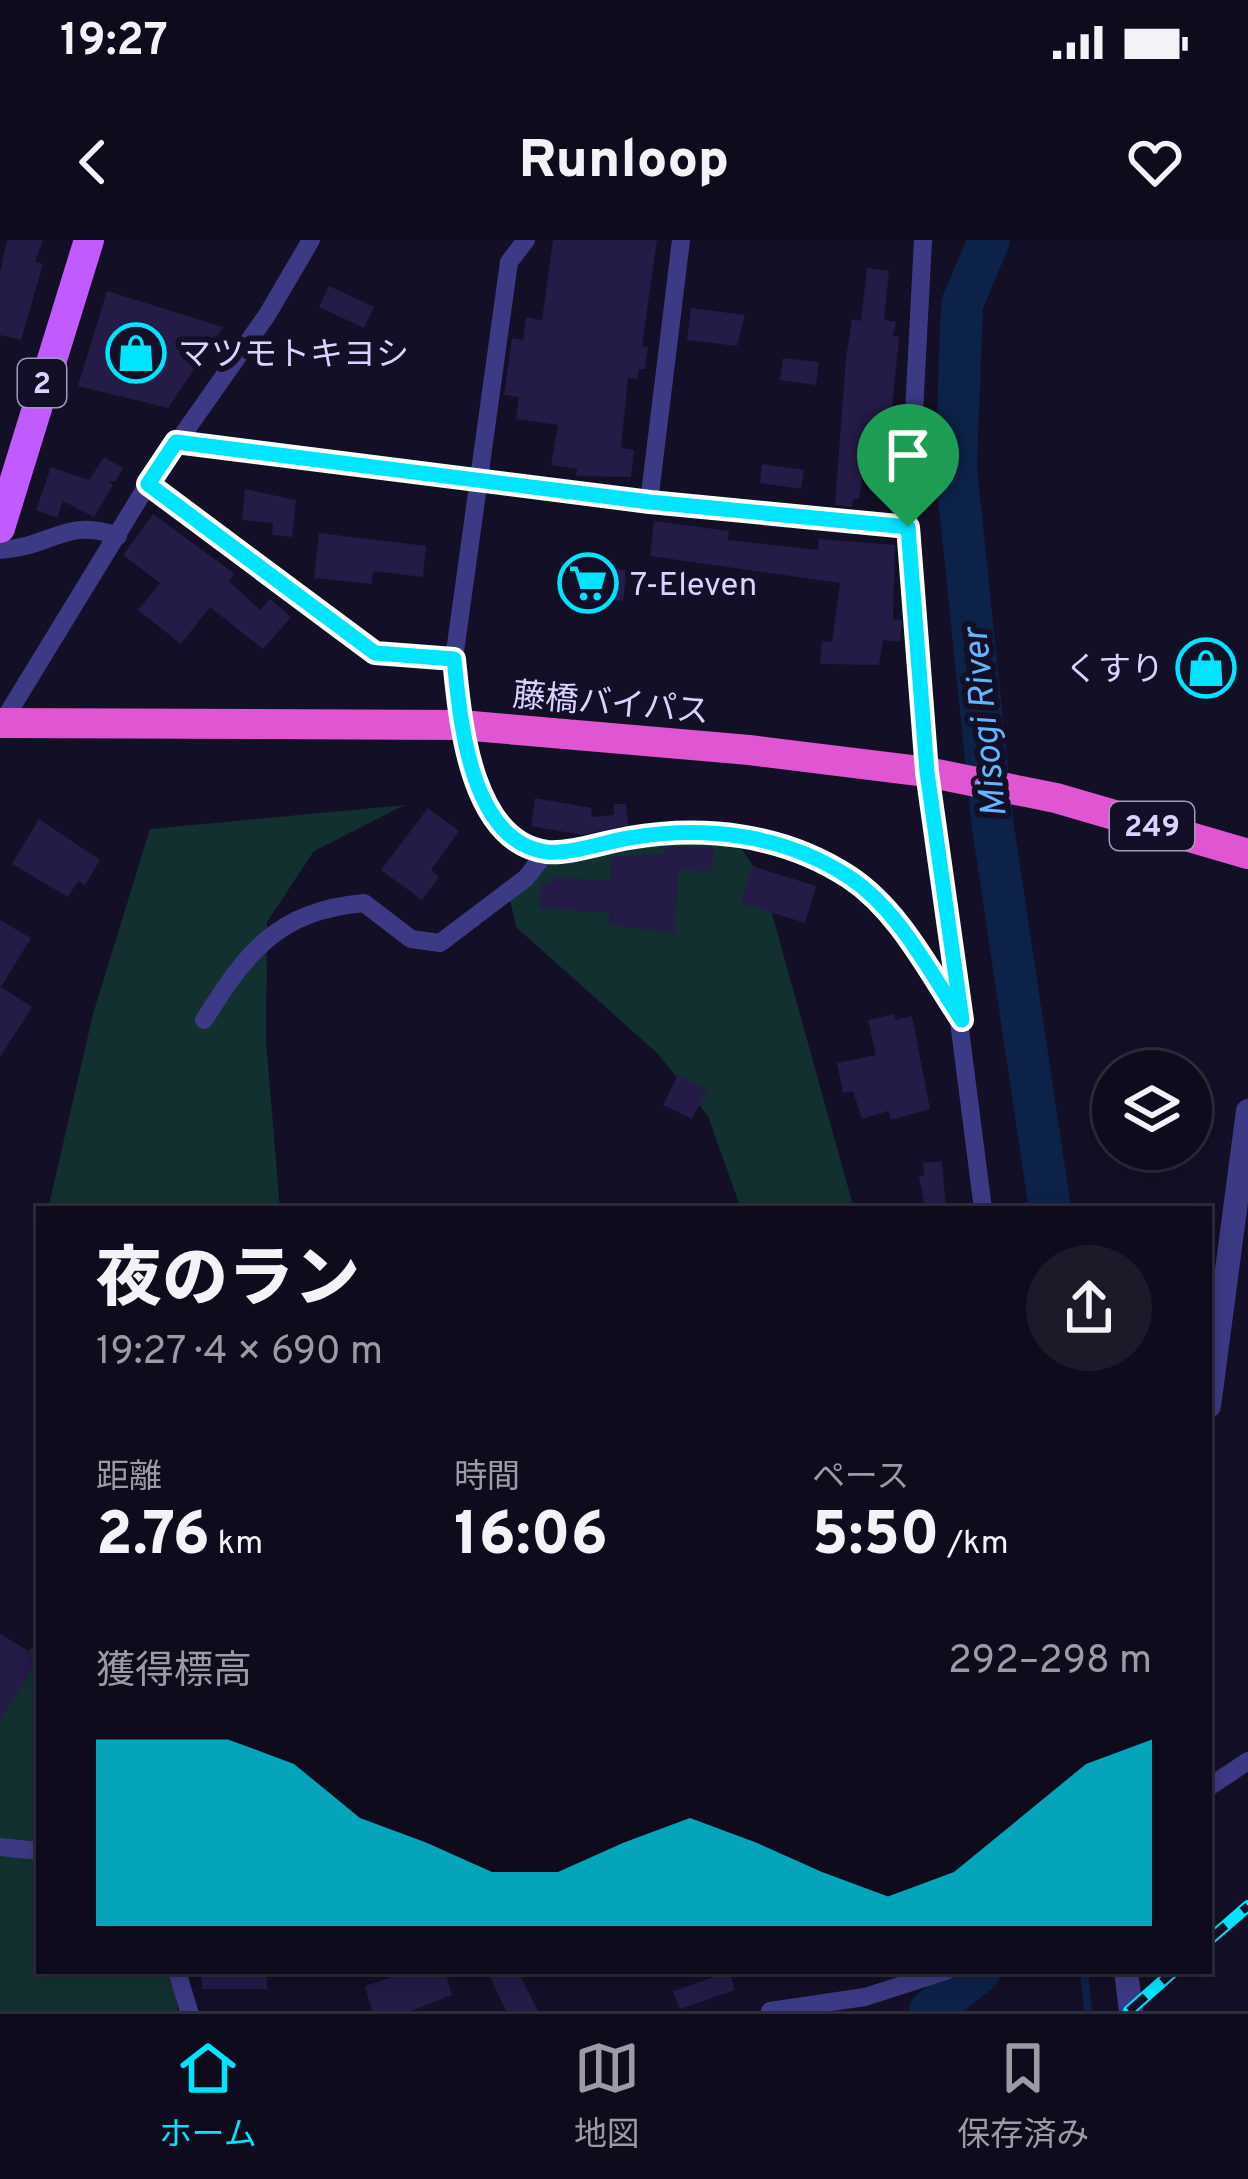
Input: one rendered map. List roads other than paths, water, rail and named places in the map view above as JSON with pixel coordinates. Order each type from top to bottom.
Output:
[{"type":"highway","name":"藤橋バイパス","points":[[1,723],[460,725],[749,750],[936,774],[1056,797],[1248,854]]},
{"type":"main road","name":"2","points":[[0,528],[89,240]]},
{"type":"street","points":[[1,723],[148,484],[267,316],[311,240]]},
{"type":"street","points":[[526,240],[509,262],[454,659],[460,725],[473,780],[492,811],[517,837],[547,852],[705,830],[748,836],[805,855],[850,878],[892,916],[962,1020]]},
{"type":"street","points":[[650,502],[681,240]]},
{"type":"street","points":[[923,240],[908,527],[983,1206]]},
{"type":"street","points":[[176,442],[650,502],[908,527]]},
{"type":"street","points":[[148,484],[375,653],[454,659]]},
{"type":"street","points":[[0,550],[44,542],[76,527],[118,536]]},
{"type":"street","points":[[203,1020],[246,953],[284,926],[328,906],[364,903],[411,939],[440,943],[526,878],[547,852]]},
{"type":"street","points":[[1212,1383],[1248,1112]]},
{"type":"street","points":[[1212,1784],[1248,1761]]},
{"type":"street","points":[[0,1847],[36,1851]]},
{"type":"street","points":[[178,1974],[189,2011]]},
{"type":"street","points":[[770,2011],[865,1997],[937,1974]]},
{"type":"street","points":[[1126,1974],[1131,2011]]},
{"type":"waterway","name":"Misogi River","points":[[989,240],[962,304],[956,468],[993,827],[1050,1206]]},
{"type":"waterway","name":"Misogi River","points":[[930,2011],[976,1974]]},
{"type":"waterway","points":[[1084,1974],[1088,2011]]},
{"type":"railway","points":[[1212,1937],[1248,1906]]},
{"type":"railway","points":[[1129,2011],[1171,1974]]},
{"type":"place","name":"マツモトキヨシ","points":[[136,353]]},
{"type":"place","name":"7-Eleven","points":[[588,583]]},
{"type":"place","name":"くすり","points":[[1206,668]]}]
